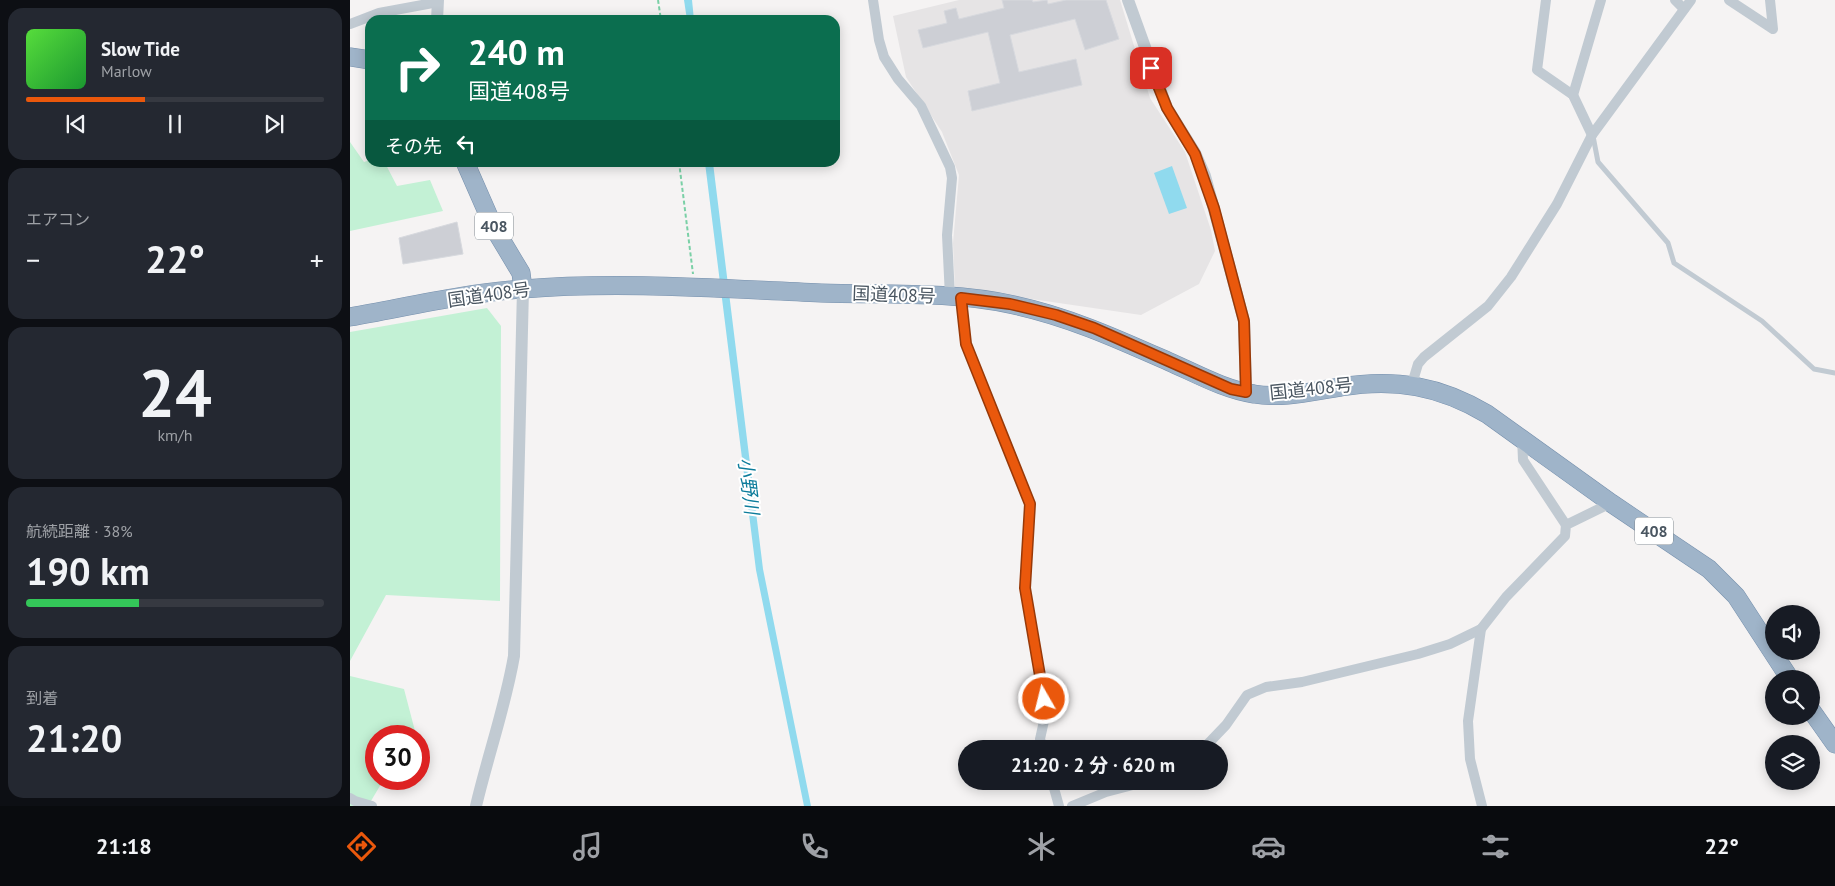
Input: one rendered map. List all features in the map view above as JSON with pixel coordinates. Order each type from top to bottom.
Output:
[{"type":"highway","points":[[350,57],[365,59]]},
{"type":"highway","name":"408","points":[[467,167],[494,228],[521,273],[523,288]]},
{"type":"highway","name":"国道408号","points":[[350,318],[523,288],[747,290],[956,297],[1010,304],[1056,315],[1094,328],[1231,389],[1246,392],[1278,395],[1367,383],[1412,384],[1430,388],[1468,402],[1522,437],[1612,503],[1682,549],[1725,583],[1784,670]]},
{"type":"highway","points":[[1820,723],[1835,744]]},
{"type":"street","points":[[873,0],[879,40],[884,56],[898,79],[921,106],[950,167],[952,178],[947,235],[956,297],[966,344],[1030,504],[1025,588],[1046,712],[1040,740]]},
{"type":"street","points":[[1128,0],[1167,108],[1195,154],[1210,192],[1244,321],[1246,392]]},
{"type":"street","points":[[1546,0],[1537,70],[1573,95],[1592,135]]},
{"type":"street","points":[[1573,95],[1601,0]]},
{"type":"street","points":[[1675,0],[1684,9]]},
{"type":"street","points":[[1412,384],[1418,364],[1424,357],[1488,306],[1512,277],[1558,204],[1592,135],[1691,0]]},
{"type":"street","points":[[1729,0],[1773,29],[1770,0]]},
{"type":"street","points":[[374,15],[438,1],[437,15]]},
{"type":"street","points":[[350,24],[365,18]]},
{"type":"street","points":[[476,806],[486,763],[506,703],[514,656],[523,288]]},
{"type":"street","points":[[1212,740],[1226,725],[1247,695],[1266,687],[1302,682],[1418,654],[1450,644],[1481,629],[1506,597],[1565,536],[1566,525],[1523,460],[1522,437]]},
{"type":"street","points":[[1566,525],[1612,503]]},
{"type":"street","points":[[1481,629],[1468,722],[1470,760],[1482,806]]},
{"type":"street","points":[[1055,790],[1059,806]]},
{"type":"street","points":[[1072,806],[1114,790]]},
{"type":"street","points":[[350,798],[355,802],[372,806]]},
{"type":"lane","points":[[1592,135],[1598,162],[1668,243],[1674,263],[1762,321],[1814,369],[1835,373]]},
{"type":"path","points":[[658,0],[660,15]]},
{"type":"path","points":[[681,167],[695,289]]},
{"type":"shaded area","points":[[959,0],[1120,0],[1150,98],[1185,152],[1211,230],[1215,251],[1199,284],[1141,315],[955,288],[953,243],[959,175],[942,132],[906,77],[893,16]]},
{"type":"green space","points":[[350,142],[365,162],[365,167],[387,167],[397,186],[430,180],[443,211],[350,231]]},
{"type":"green space","points":[[487,308],[501,326],[500,601],[386,595],[350,661],[350,332]]},
{"type":"green space","points":[[350,676],[404,689],[413,725],[365,725],[365,790],[377,790],[368,806],[350,806]]},
{"type":"water","points":[[684,0],[692,0],[694,15],[686,15]]},
{"type":"water","points":[[1172,166],[1187,208],[1169,214],[1154,173]]},
{"type":"water","name":"小野川","points":[[706,167],[713,167],[763,569],[811,806],[804,806],[756,570]]},
{"type":"building","points":[[1002,0],[1032,0],[1033,2],[1047,0],[1048,4],[1066,0],[1106,0],[1119,39],[1085,50],[1075,19],[1010,35],[1019,72],[1076,59],[1082,85],[972,111],[968,91],[1000,83],[988,32],[923,48],[918,30],[947,23],[944,11],[956,8],[959,19],[1004,8]]},
{"type":"building","points":[[457,222],[463,254],[403,264],[399,238]]},
{"type":"route","points":[[1044,699],[1025,588],[1030,504],[966,344],[961,298],[1010,304],[1056,315],[1094,328],[1231,389],[1246,392],[1244,321],[1205,176],[1195,154],[1167,108],[1151,68]]}]
